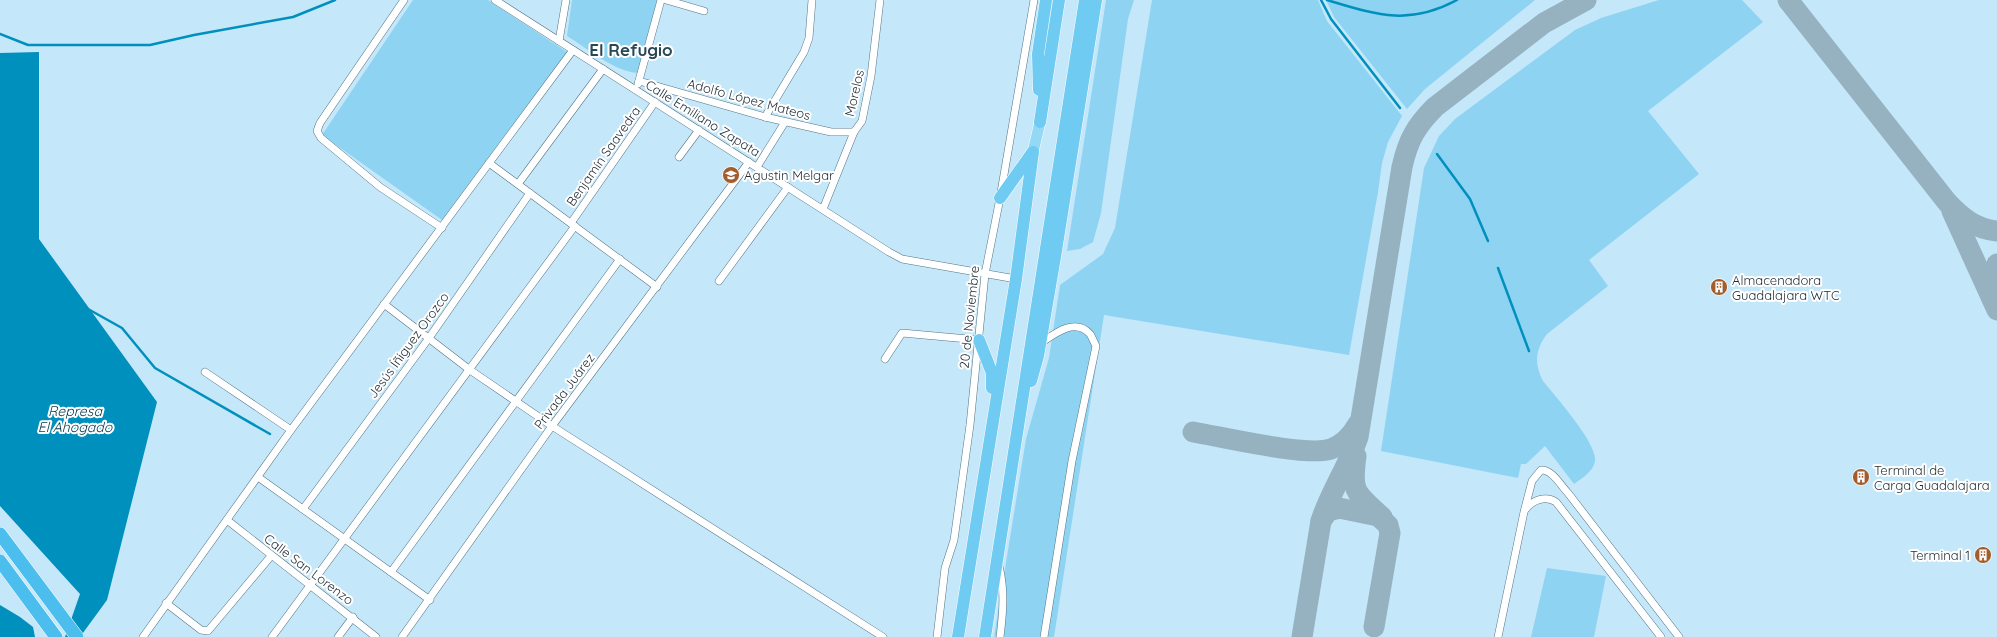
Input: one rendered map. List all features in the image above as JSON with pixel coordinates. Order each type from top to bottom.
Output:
[{"type":"highway","points":[[1040,122],[1038,54],[1046,0]]},
{"type":"highway","points":[[1040,122],[1059,0]]},
{"type":"highway","points":[[985,637],[1085,0]]},
{"type":"highway","points":[[1016,436],[1041,343],[1096,0]]},
{"type":"highway","points":[[1000,198],[1033,152]]},
{"type":"highway","points":[[958,637],[1016,279],[1033,152]]},
{"type":"highway","points":[[979,340],[992,373],[993,415]]},
{"type":"highway","points":[[0,534],[77,637]]},
{"type":"highway","points":[[0,561],[54,634]]},
{"type":"main road","points":[[1033,152],[1040,122]]},
{"type":"street","points":[[404,0],[320,123],[317,131],[321,138],[380,187],[442,228]]},
{"type":"street","name":"Calle Emiliano Zapata","points":[[495,0],[902,259],[1016,279]]},
{"type":"street","points":[[559,41],[566,0]]},
{"type":"street","points":[[637,90],[661,0]]},
{"type":"street","points":[[666,0],[704,11]]},
{"type":"street","points":[[765,117],[804,52],[809,38],[812,0]]},
{"type":"street","name":"Morelos","points":[[823,209],[854,132],[862,121],[866,103],[880,0]]},
{"type":"street","name":"20 de Noviembre","points":[[937,637],[945,568],[955,532],[970,425],[985,274],[1000,198],[1034,0]]},
{"type":"street","points":[[143,637],[291,430],[573,50]]},
{"type":"street","points":[[518,184],[603,69]]},
{"type":"street","name":"Adolfo López Mateos","points":[[639,81],[785,122],[831,132],[854,132]]},
{"type":"street","name":"Benjamín Saavedra","points":[[272,637],[311,587],[345,538],[470,370],[573,225],[655,102]]},
{"type":"street","points":[[757,167],[785,122]]},
{"type":"street","points":[[679,158],[698,130]]},
{"type":"street","name":"Privada Juárez","points":[[402,637],[430,600],[552,426],[749,162]]},
{"type":"street","points":[[489,163],[657,286]]},
{"type":"street","points":[[719,281],[788,187]]},
{"type":"street","name":"Jesús Íñiguez Orozco","points":[[303,509],[429,338],[530,193]]},
{"type":"street","points":[[392,572],[620,259]]},
{"type":"street","points":[[384,304],[470,370],[552,426],[883,637]]},
{"type":"street","points":[[1041,343],[1063,328],[1078,327],[1090,334],[1096,346],[1072,461],[1044,637]]},
{"type":"street","points":[[885,358],[902,333],[979,340]]},
{"type":"street","points":[[205,372],[291,430]]},
{"type":"street","points":[[1498,637],[1524,512],[1532,481],[1541,470],[1549,471],[1679,637]]},
{"type":"street","points":[[258,477],[430,600]]},
{"type":"street","points":[[1524,512],[1528,506],[1542,499],[1553,500],[1556,502],[1661,637]]},
{"type":"street","name":"Calle San Lorenzo","points":[[227,520],[311,587],[353,617],[376,637]]},
{"type":"street","points":[[166,603],[201,630],[208,631],[271,556]]},
{"type":"street","points":[[997,560],[1003,580],[1004,598],[1000,637]]},
{"type":"street","points":[[338,637],[353,617]]},
{"type":"shaded area","points":[[413,0],[488,0],[567,52],[442,220],[322,135]]},
{"type":"shaded area","points":[[572,0],[657,0],[638,73],[629,72],[601,59],[567,36]]},
{"type":"shaded area","points":[[1106,0],[1134,0],[1128,19],[1101,213],[1093,242],[1080,249],[1067,251]]},
{"type":"shaded area","points":[[1152,0],[1318,0],[1327,21],[1402,116],[1388,142],[1382,163],[1349,355],[1104,315],[1054,637],[994,637],[1026,439],[1049,358],[1060,285],[1103,254],[1115,228]]},
{"type":"shaded area","points":[[1326,0],[1535,0],[1425,89],[1407,109],[1334,17]]},
{"type":"shaded area","points":[[1659,0],[1742,0],[1763,22],[1648,111],[1699,174],[1589,260],[1608,286],[1547,334],[1538,351],[1537,363],[1540,375],[1543,381],[1575,420],[1590,443],[1594,453],[1594,465],[1587,474],[1574,484],[1545,446],[1526,464],[1521,464],[1518,478],[1381,451],[1424,168],[1439,136],[1455,119],[1575,30],[1601,18]]},
{"type":"shaded area","points":[[1547,568],[1606,576],[1594,637],[1531,637]]},
{"type":"water","name":"Represa El Ahogado","points":[[39,52],[39,239],[157,402],[107,600],[80,637],[65,637],[80,594],[0,506],[0,53]]},
{"type":"water","points":[[0,605],[33,627],[35,637],[0,637]]},
{"type":"waterway","points":[[0,34],[28,45],[150,45],[194,35],[293,17],[335,0]]},
{"type":"waterway","points":[[1321,0],[1331,19],[1400,108]]},
{"type":"waterway","points":[[1327,0],[1362,10],[1393,15],[1423,13],[1440,8],[1457,0]]},
{"type":"waterway","points":[[1437,154],[1470,199],[1488,241]]},
{"type":"waterway","points":[[1498,268],[1529,351]]},
{"type":"waterway","points":[[88,309],[122,328],[155,368],[270,434]]},
{"type":"taxiway","points":[[1302,637],[1321,521],[1358,437],[1402,167],[1410,141],[1418,127],[1435,107],[1544,23],[1586,0]]},
{"type":"taxiway","points":[[1788,0],[1947,202],[1958,213],[1975,225],[1997,231]]},
{"type":"taxiway","points":[[1952,211],[1997,310]]},
{"type":"taxiway","points":[[1994,298],[1992,283],[1997,264]]},
{"type":"taxiway","points":[[1193,432],[1244,442],[1319,451],[1331,449],[1340,445],[1353,432],[1358,424]]},
{"type":"taxiway","points":[[1356,456],[1354,478],[1357,491],[1382,517]]},
{"type":"taxiway","points":[[1321,521],[1328,511],[1339,508],[1378,516],[1388,525],[1390,533],[1374,627]]},
{"type":"place","name":"Agustin Melgar","points":[[731,175]]},
{"type":"place","name":"Almacenadora Guadalajara WTC","points":[[1719,287]]},
{"type":"place","name":"Terminal de Carga Guadalajara","points":[[1861,477]]},
{"type":"place","name":"Terminal 1","points":[[1983,555]]},
{"type":"district","name":"El Refugio","points":[[631,49]]}]
